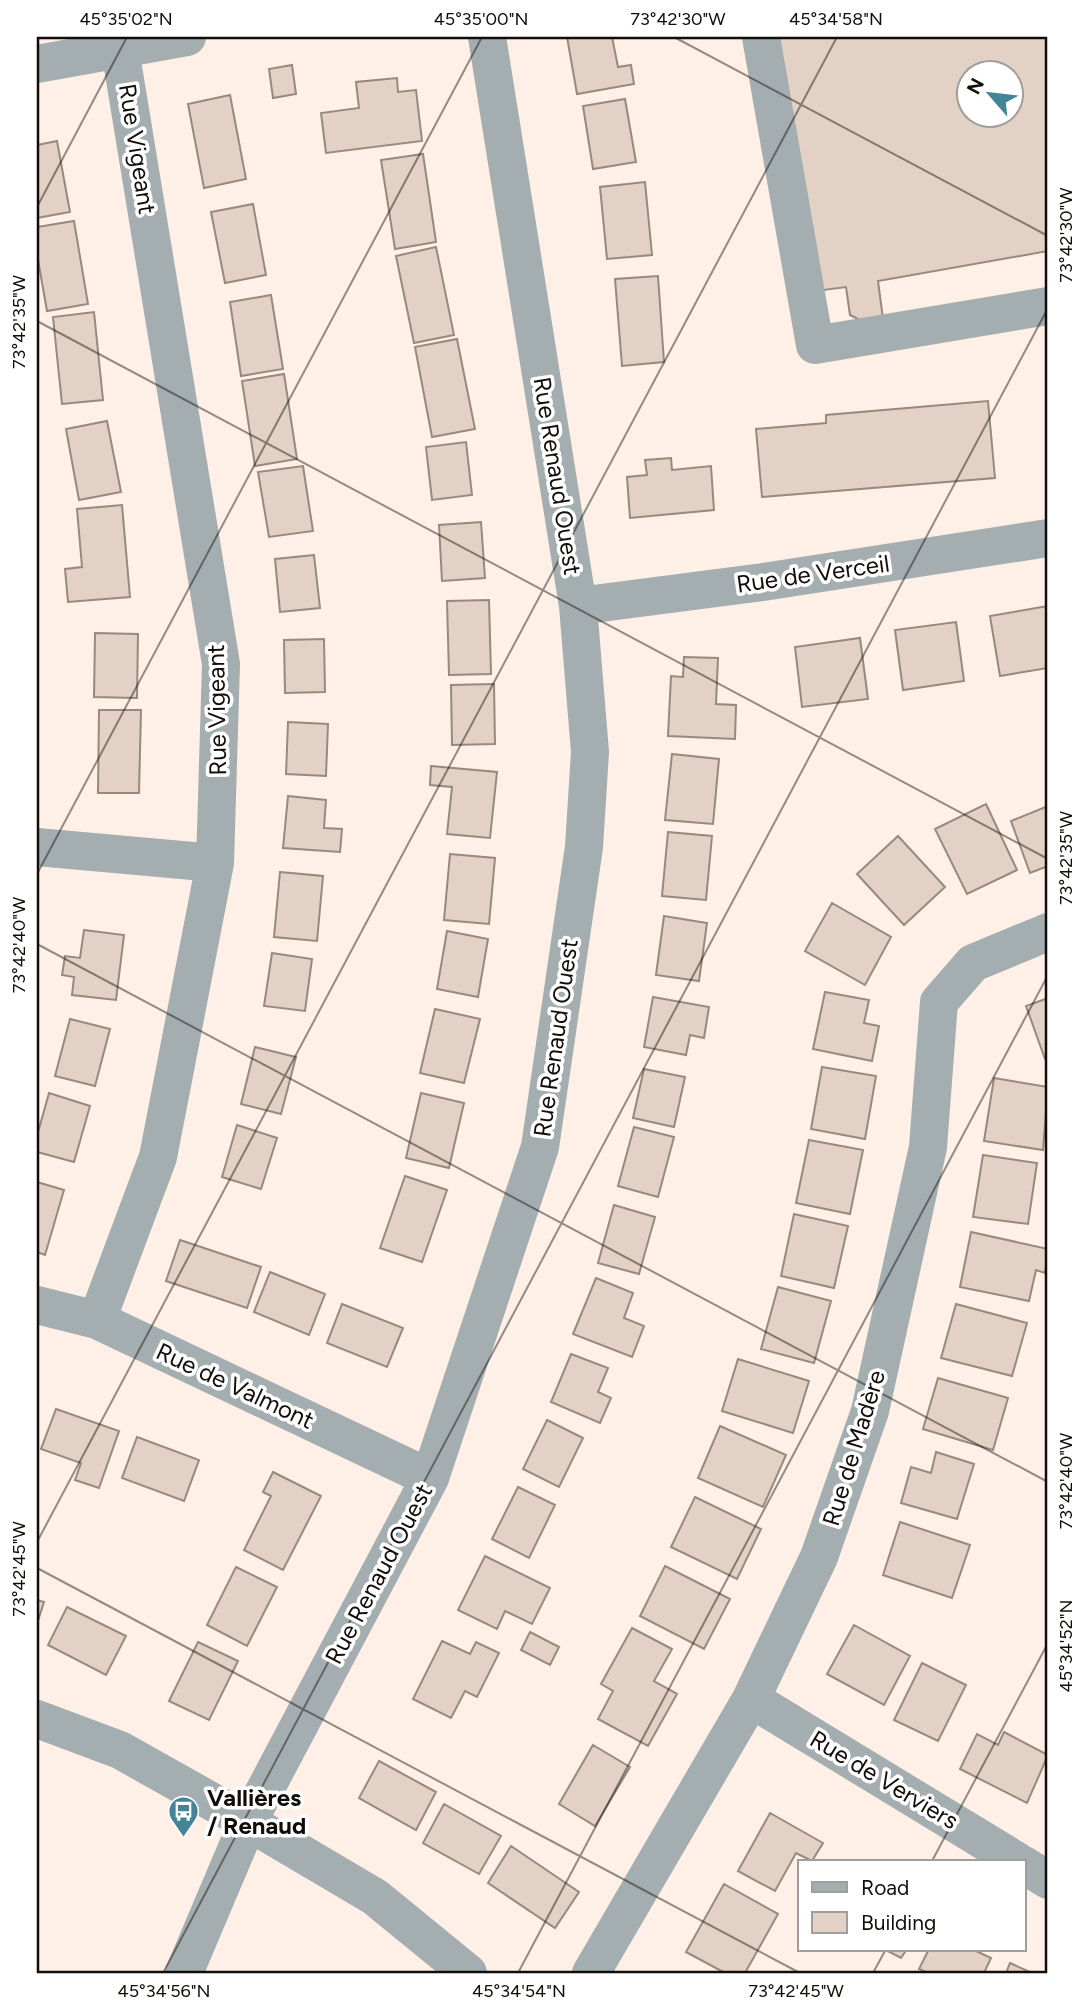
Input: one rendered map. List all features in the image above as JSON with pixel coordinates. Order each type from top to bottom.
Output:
[{"type":"street","points":[[37,64],[187,37]]},
{"type":"street","name":"Rue Renaud Ouest","points":[[184,1973],[248,1822],[430,1478],[540,1147],[584,847],[590,752],[578,606],[487,37]]},
{"type":"street","points":[[761,37],[815,345],[1048,306]]},
{"type":"street","name":"Rue Vigeant","points":[[97,1320],[158,1157],[215,863],[221,664],[120,49]]},
{"type":"street","name":"Rue de Verceil","points":[[578,606],[763,582],[1048,538]]},
{"type":"street","points":[[37,847],[215,863]]},
{"type":"street","name":"Rue de Madère","points":[[591,1973],[751,1699],[819,1557],[870,1411],[929,1147],[939,1002],[973,963],[1048,932]]},
{"type":"street","name":"Rue de Valmont","points":[[37,1305],[97,1320],[430,1478]]},
{"type":"street","name":"Rue de Verviers","points":[[751,1699],[1015,1860]]},
{"type":"street","points":[[37,1719],[120,1750],[248,1822],[375,1897],[468,1973]]},
{"type":"street","points":[[1026,1866],[1048,1880]]},
{"type":"building","points":[[567,37],[612,37],[618,67],[631,65],[634,84],[577,94]]},
{"type":"building","points":[[778,37],[1048,37],[1048,251],[878,281],[883,319],[864,322],[850,315],[846,287],[816,291]]},
{"type":"building","points":[[292,65],[296,94],[273,98],[269,69]]},
{"type":"building","points":[[397,78],[398,92],[416,90],[422,141],[326,153],[321,113],[359,108],[356,82]]},
{"type":"building","points":[[230,95],[246,179],[204,188],[188,104]]},
{"type":"building","points":[[625,99],[636,162],[593,169],[583,106]]},
{"type":"building","points":[[57,141],[70,212],[37,218],[37,145]]},
{"type":"building","points":[[423,154],[436,242],[395,249],[381,160]]},
{"type":"building","points":[[645,182],[652,255],[607,259],[600,187]]},
{"type":"building","points":[[253,204],[266,275],[225,283],[211,212]]},
{"type":"building","points":[[74,221],[88,304],[47,311],[37,254],[37,227]]},
{"type":"building","points":[[436,247],[454,335],[414,343],[396,256]]},
{"type":"building","points":[[658,276],[664,362],[622,366],[615,279]]},
{"type":"building","points":[[271,295],[283,369],[241,376],[230,302]]},
{"type":"building","points":[[94,312],[103,400],[62,404],[53,317]]},
{"type":"building","points":[[457,339],[475,429],[432,437],[415,347]]},
{"type":"building","points":[[284,374],[297,459],[255,466],[242,381]]},
{"type":"building","points":[[988,401],[995,478],[762,497],[756,429],[826,423],[826,415]]},
{"type":"building","points":[[107,421],[121,492],[79,500],[66,429]]},
{"type":"building","points":[[466,442],[472,495],[432,500],[426,447]]},
{"type":"building","points":[[671,458],[672,470],[711,466],[714,510],[630,518],[627,477],[647,475],[645,460]]},
{"type":"building","points":[[303,466],[313,531],[269,537],[258,472]]},
{"type":"building","points":[[122,505],[130,597],[68,602],[65,569],[82,567],[77,509]]},
{"type":"building","points":[[481,522],[485,578],[442,581],[439,525]]},
{"type":"building","points":[[314,555],[320,608],[280,612],[275,559]]},
{"type":"building","points":[[489,600],[491,674],[449,675],[447,601]]},
{"type":"building","points":[[1048,606],[1048,668],[1000,676],[990,616]]},
{"type":"building","points":[[956,622],[964,681],[903,690],[895,630]]},
{"type":"building","points":[[95,633],[138,634],[137,698],[94,697]]},
{"type":"building","points":[[860,638],[868,699],[802,707],[795,647]]},
{"type":"building","points":[[324,639],[325,692],[285,693],[284,640]]},
{"type":"building","points":[[684,657],[718,658],[716,704],[736,705],[735,739],[668,736],[671,676],[683,677]]},
{"type":"building","points":[[494,684],[495,744],[452,745],[451,685]]},
{"type":"building","points":[[99,710],[141,710],[139,793],[98,793]]},
{"type":"building","points":[[288,722],[328,724],[326,776],[286,774]]},
{"type":"building","points":[[672,754],[719,759],[713,824],[665,820]]},
{"type":"building","points":[[431,766],[497,772],[490,838],[447,834],[452,787],[430,785]]},
{"type":"building","points":[[288,796],[326,800],[324,828],[342,829],[340,852],[283,848]]},
{"type":"building","points":[[986,804],[1017,870],[967,894],[935,829]]},
{"type":"building","points":[[1048,806],[1048,866],[1030,873],[1011,821]]},
{"type":"building","points":[[668,832],[712,836],[706,900],[662,896]]},
{"type":"building","points":[[898,836],[945,887],[904,925],[857,874]]},
{"type":"building","points":[[450,854],[495,858],[489,924],[444,920]]},
{"type":"building","points":[[280,872],[323,876],[317,941],[274,937]]},
{"type":"building","points":[[832,903],[891,937],[865,985],[805,951]]},
{"type":"building","points":[[664,916],[707,923],[699,981],[656,975]]},
{"type":"building","points":[[84,930],[124,935],[116,1000],[72,995],[74,977],[62,975],[65,956],[80,958]]},
{"type":"building","points":[[447,931],[488,939],[478,997],[437,989]]},
{"type":"building","points":[[272,953],[312,959],[305,1011],[264,1006]]},
{"type":"building","points":[[825,992],[869,1000],[864,1023],[879,1026],[872,1061],[813,1049]]},
{"type":"building","points":[[653,997],[709,1007],[704,1038],[690,1035],[686,1055],[644,1047]]},
{"type":"building","points":[[1048,998],[1048,1057],[1045,1059],[1026,1006]]},
{"type":"building","points":[[435,1009],[480,1019],[464,1083],[420,1073]]},
{"type":"building","points":[[70,1019],[110,1029],[95,1086],[55,1076]]},
{"type":"building","points":[[255,1047],[296,1057],[281,1114],[241,1104]]},
{"type":"building","points":[[822,1067],[876,1076],[865,1139],[811,1129]]},
{"type":"building","points":[[644,1069],[685,1077],[674,1127],[633,1118]]},
{"type":"building","points":[[994,1078],[1048,1087],[1043,1150],[984,1141]]},
{"type":"building","points":[[49,1093],[90,1106],[74,1162],[37,1152],[37,1136]]},
{"type":"building","points":[[421,1093],[464,1103],[449,1168],[406,1158]]},
{"type":"building","points":[[237,1125],[277,1138],[261,1189],[222,1177]]},
{"type":"building","points":[[634,1127],[674,1137],[658,1197],[618,1186]]},
{"type":"building","points":[[809,1140],[863,1150],[850,1214],[796,1203]]},
{"type":"building","points":[[983,1155],[1037,1163],[1028,1224],[973,1217]]},
{"type":"building","points":[[405,1176],[447,1190],[422,1262],[380,1248]]},
{"type":"building","points":[[37,1182],[64,1190],[45,1255],[37,1252]]},
{"type":"building","points":[[614,1205],[655,1217],[639,1274],[598,1263]]},
{"type":"building","points":[[794,1214],[848,1226],[834,1288],[781,1276]]},
{"type":"building","points":[[971,1232],[1048,1249],[1045,1273],[1036,1270],[1029,1301],[960,1287]]},
{"type":"building","points":[[180,1240],[261,1267],[247,1308],[166,1281]]},
{"type":"building","points":[[270,1272],[325,1294],[309,1335],[254,1312]]},
{"type":"building","points":[[596,1278],[633,1293],[624,1318],[644,1326],[632,1357],[573,1334]]},
{"type":"building","points":[[778,1287],[831,1301],[814,1363],[761,1349]]},
{"type":"building","points":[[342,1304],[403,1328],[387,1367],[327,1343]]},
{"type":"building","points":[[956,1304],[1027,1323],[1012,1376],[941,1358]]},
{"type":"building","points":[[571,1354],[608,1368],[598,1392],[611,1398],[600,1423],[551,1402]]},
{"type":"building","points":[[738,1359],[809,1381],[793,1433],[722,1411]]},
{"type":"building","points":[[938,1378],[1008,1398],[993,1450],[923,1429]]},
{"type":"building","points":[[56,1409],[119,1431],[99,1488],[75,1480],[81,1463],[41,1449]]},
{"type":"building","points":[[547,1420],[583,1438],[559,1487],[523,1469]]},
{"type":"building","points":[[720,1426],[786,1455],[763,1507],[698,1478]]},
{"type":"building","points":[[137,1437],[199,1460],[184,1501],[122,1478]]},
{"type":"building","points":[[936,1452],[974,1464],[957,1519],[901,1503],[911,1467],[931,1473]]},
{"type":"building","points":[[273,1472],[321,1496],[283,1570],[244,1550],[271,1496],[263,1492]]},
{"type":"building","points":[[518,1487],[555,1505],[529,1558],[492,1539]]},
{"type":"building","points":[[695,1497],[761,1529],[737,1579],[671,1547]]},
{"type":"building","points":[[900,1522],[970,1545],[952,1598],[883,1575]]},
{"type":"building","points":[[485,1556],[550,1588],[532,1624],[505,1611],[497,1629],[458,1610]]},
{"type":"building","points":[[665,1566],[730,1599],[704,1649],[640,1616]]},
{"type":"building","points":[[236,1567],[277,1587],[247,1646],[207,1625]]},
{"type":"building","points":[[37,1600],[44,1602],[37,1624]]},
{"type":"building","points":[[67,1607],[126,1636],[106,1675],[48,1645]]},
{"type":"building","points":[[854,1625],[910,1656],[884,1705],[827,1674]]},
{"type":"building","points":[[632,1628],[672,1649],[654,1681],[677,1694],[648,1746],[598,1719],[613,1691],[601,1684]]},
{"type":"building","points":[[530,1632],[559,1647],[550,1665],[521,1650]]},
{"type":"building","points":[[442,1641],[470,1654],[476,1642],[499,1653],[477,1697],[465,1691],[451,1718],[413,1699]]},
{"type":"building","points":[[198,1642],[238,1661],[209,1720],[169,1701]]},
{"type":"building","points":[[922,1663],[966,1685],[938,1741],[894,1720]]},
{"type":"building","points":[[1004,1732],[1048,1755],[1027,1803],[960,1769],[977,1734],[998,1745]]},
{"type":"building","points":[[593,1745],[630,1767],[595,1826],[559,1804]]},
{"type":"building","points":[[379,1761],[436,1792],[416,1830],[359,1798]]},
{"type":"building","points":[[444,1804],[501,1836],[479,1874],[423,1843]]},
{"type":"building","points":[[770,1813],[823,1843],[813,1860],[796,1853],[775,1891],[738,1871]]},
{"type":"building","points":[[511,1846],[579,1892],[555,1928],[488,1883]]},
{"type":"building","points":[[724,1884],[778,1914],[745,1973],[725,1973],[686,1952]]},
{"type":"building","points":[[888,1951],[906,1951],[901,1958]]},
{"type":"building","points":[[928,1951],[976,1951],[991,1958],[984,1973],[928,1973],[919,1969]]},
{"type":"building","points":[[1010,1963],[1032,1973],[1006,1973]]},
{"type":"place","name":"Vallières / Renaud","points":[[184,1839]]}]
